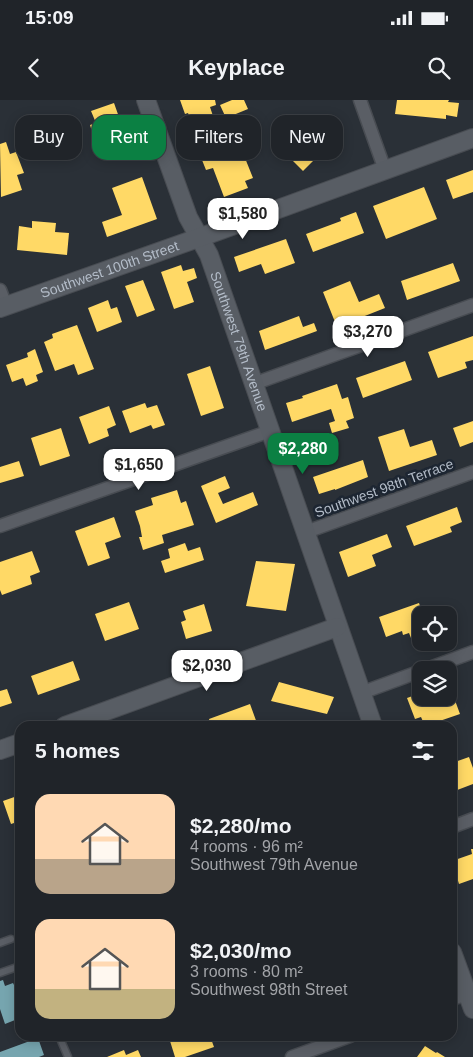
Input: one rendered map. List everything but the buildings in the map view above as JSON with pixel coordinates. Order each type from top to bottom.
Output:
[{"type":"street","name":"Southwest 79th Avenue","points":[[146,100],[188,217],[209,255],[370,721]]},
{"type":"street","points":[[360,100],[385,170]]},
{"type":"street","name":"Southwest 100th Street","points":[[2,301],[199,238],[473,138]]},
{"type":"street","points":[[253,384],[473,305]]},
{"type":"street","points":[[0,526],[270,431]]},
{"type":"street","name":"Southwest 98th Terrace","points":[[306,532],[473,472]]},
{"type":"street","points":[[79,721],[337,627]]},
{"type":"street","points":[[449,661],[473,652]]},
{"type":"street","points":[[361,693],[412,675]]},
{"type":"street","points":[[0,750],[15,745]]},
{"type":"street","points":[[457,825],[473,819]]},
{"type":"street","points":[[457,969],[466,999]]},
{"type":"street","points":[[292,1057],[336,1041]]},
{"type":"lane","points":[[0,943],[11,939]]},
{"type":"lane","points":[[0,973],[15,968]]},
{"type":"lane","points":[[61,1041],[68,1057]]}]
